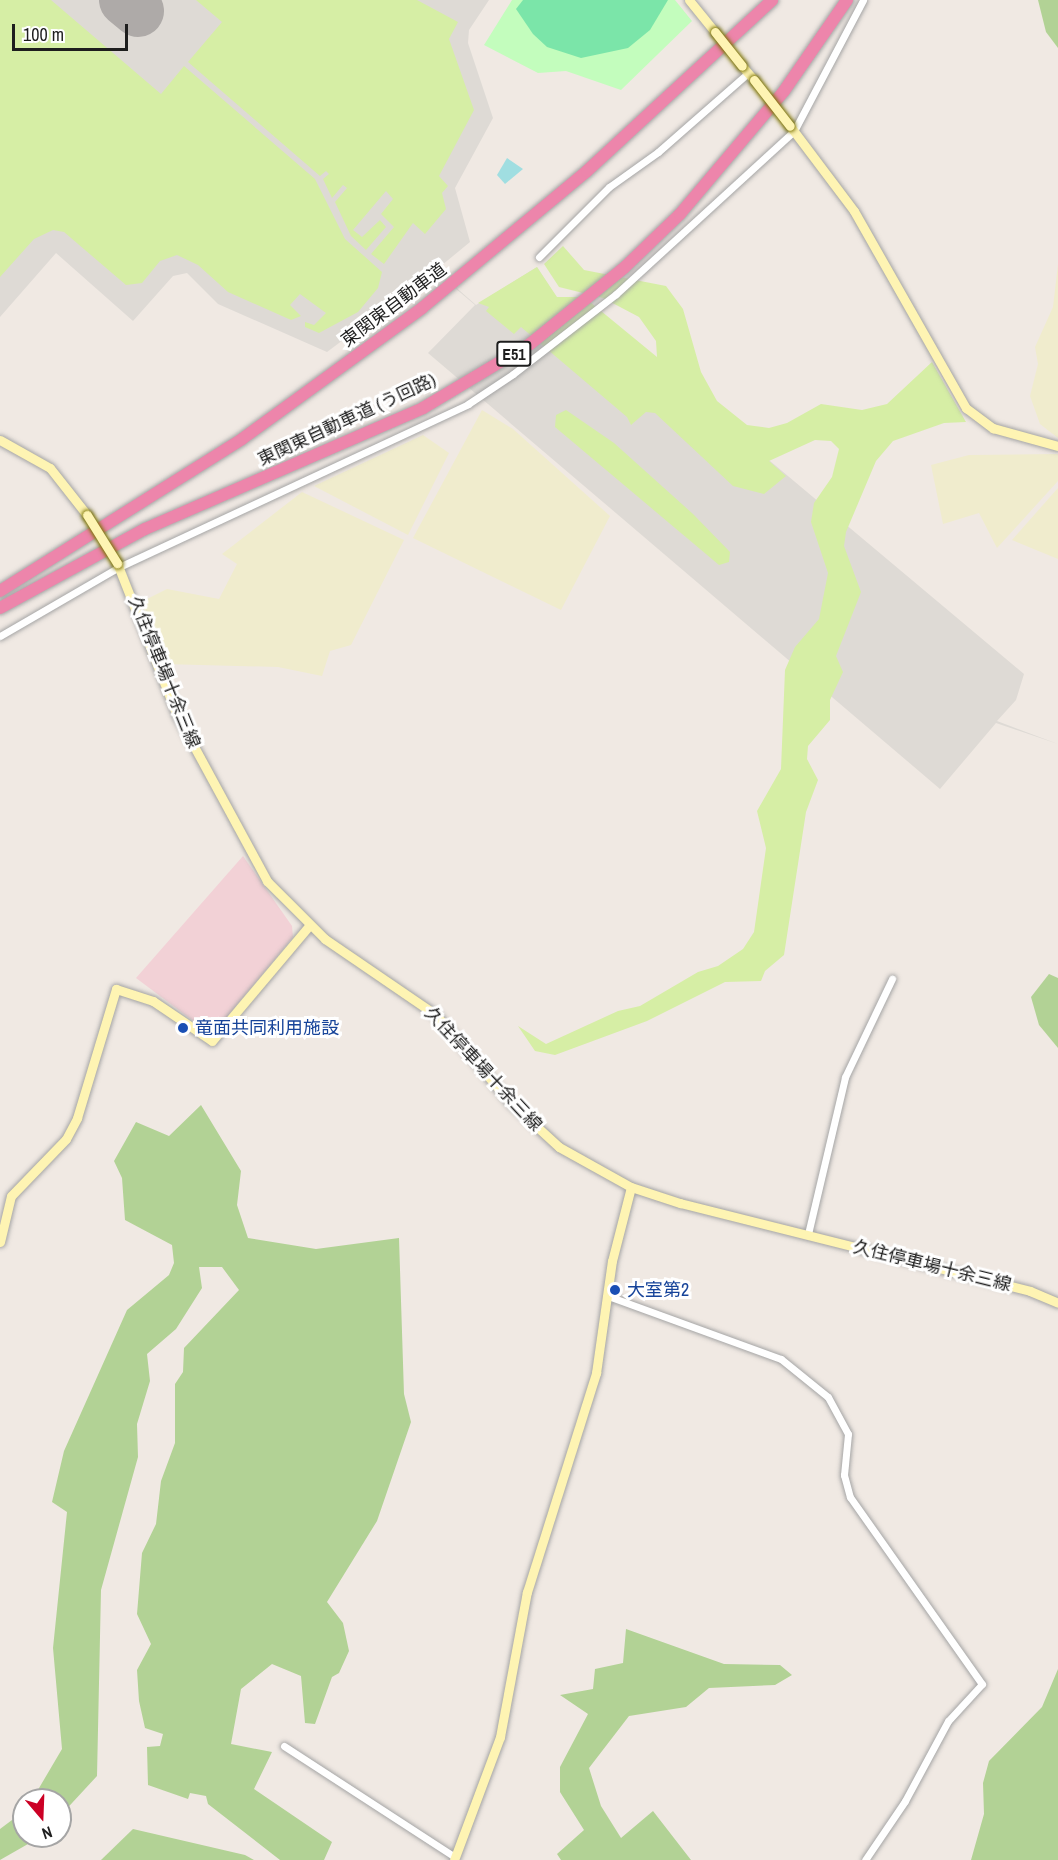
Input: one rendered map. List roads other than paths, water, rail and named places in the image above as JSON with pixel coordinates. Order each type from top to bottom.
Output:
[{"type":"highway","name":"東関東自動車道","points":[[0,591],[233,445],[422,308],[587,171],[772,0]]},
{"type":"highway","name":"東関東自動車道 (う回路)","points":[[0,608],[72,565],[366,435],[476,378],[530,344],[626,267],[680,214],[784,91],[847,0]]},
{"type":"street","points":[[689,0],[854,211],[966,408],[993,428],[1058,446]]},
{"type":"street","points":[[2,633],[118,565],[468,404],[616,294],[792,129],[863,0]]},
{"type":"street","points":[[539,257],[609,187],[658,152],[748,73]]},
{"type":"street","name":"久住停車場十余三線","points":[[0,440],[50,468],[87,515],[118,565],[177,715],[248,850],[273,889],[309,926],[436,1016],[511,1103],[559,1147],[631,1187],[1030,1291],[1058,1303]]},
{"type":"street","points":[[0,1242],[11,1196],[66,1139],[77,1118],[116,989],[153,1001],[212,1041],[309,926]]},
{"type":"street","points":[[808,1234],[845,1077],[892,979]]},
{"type":"street","points":[[284,1746],[454,1858],[500,1737],[527,1592],[596,1373],[608,1296],[631,1187]]},
{"type":"street","points":[[608,1296],[781,1359],[828,1397],[848,1434],[844,1475],[850,1497],[982,1684],[948,1721],[905,1802],[865,1860]]},
{"type":"water","points":[[507,158],[523,169],[505,184],[497,175]]},
{"type":"place","name":"竜面共同利用施設","points":[[183,1028]]},
{"type":"place","name":"大室第2","points":[[615,1290]]}]
